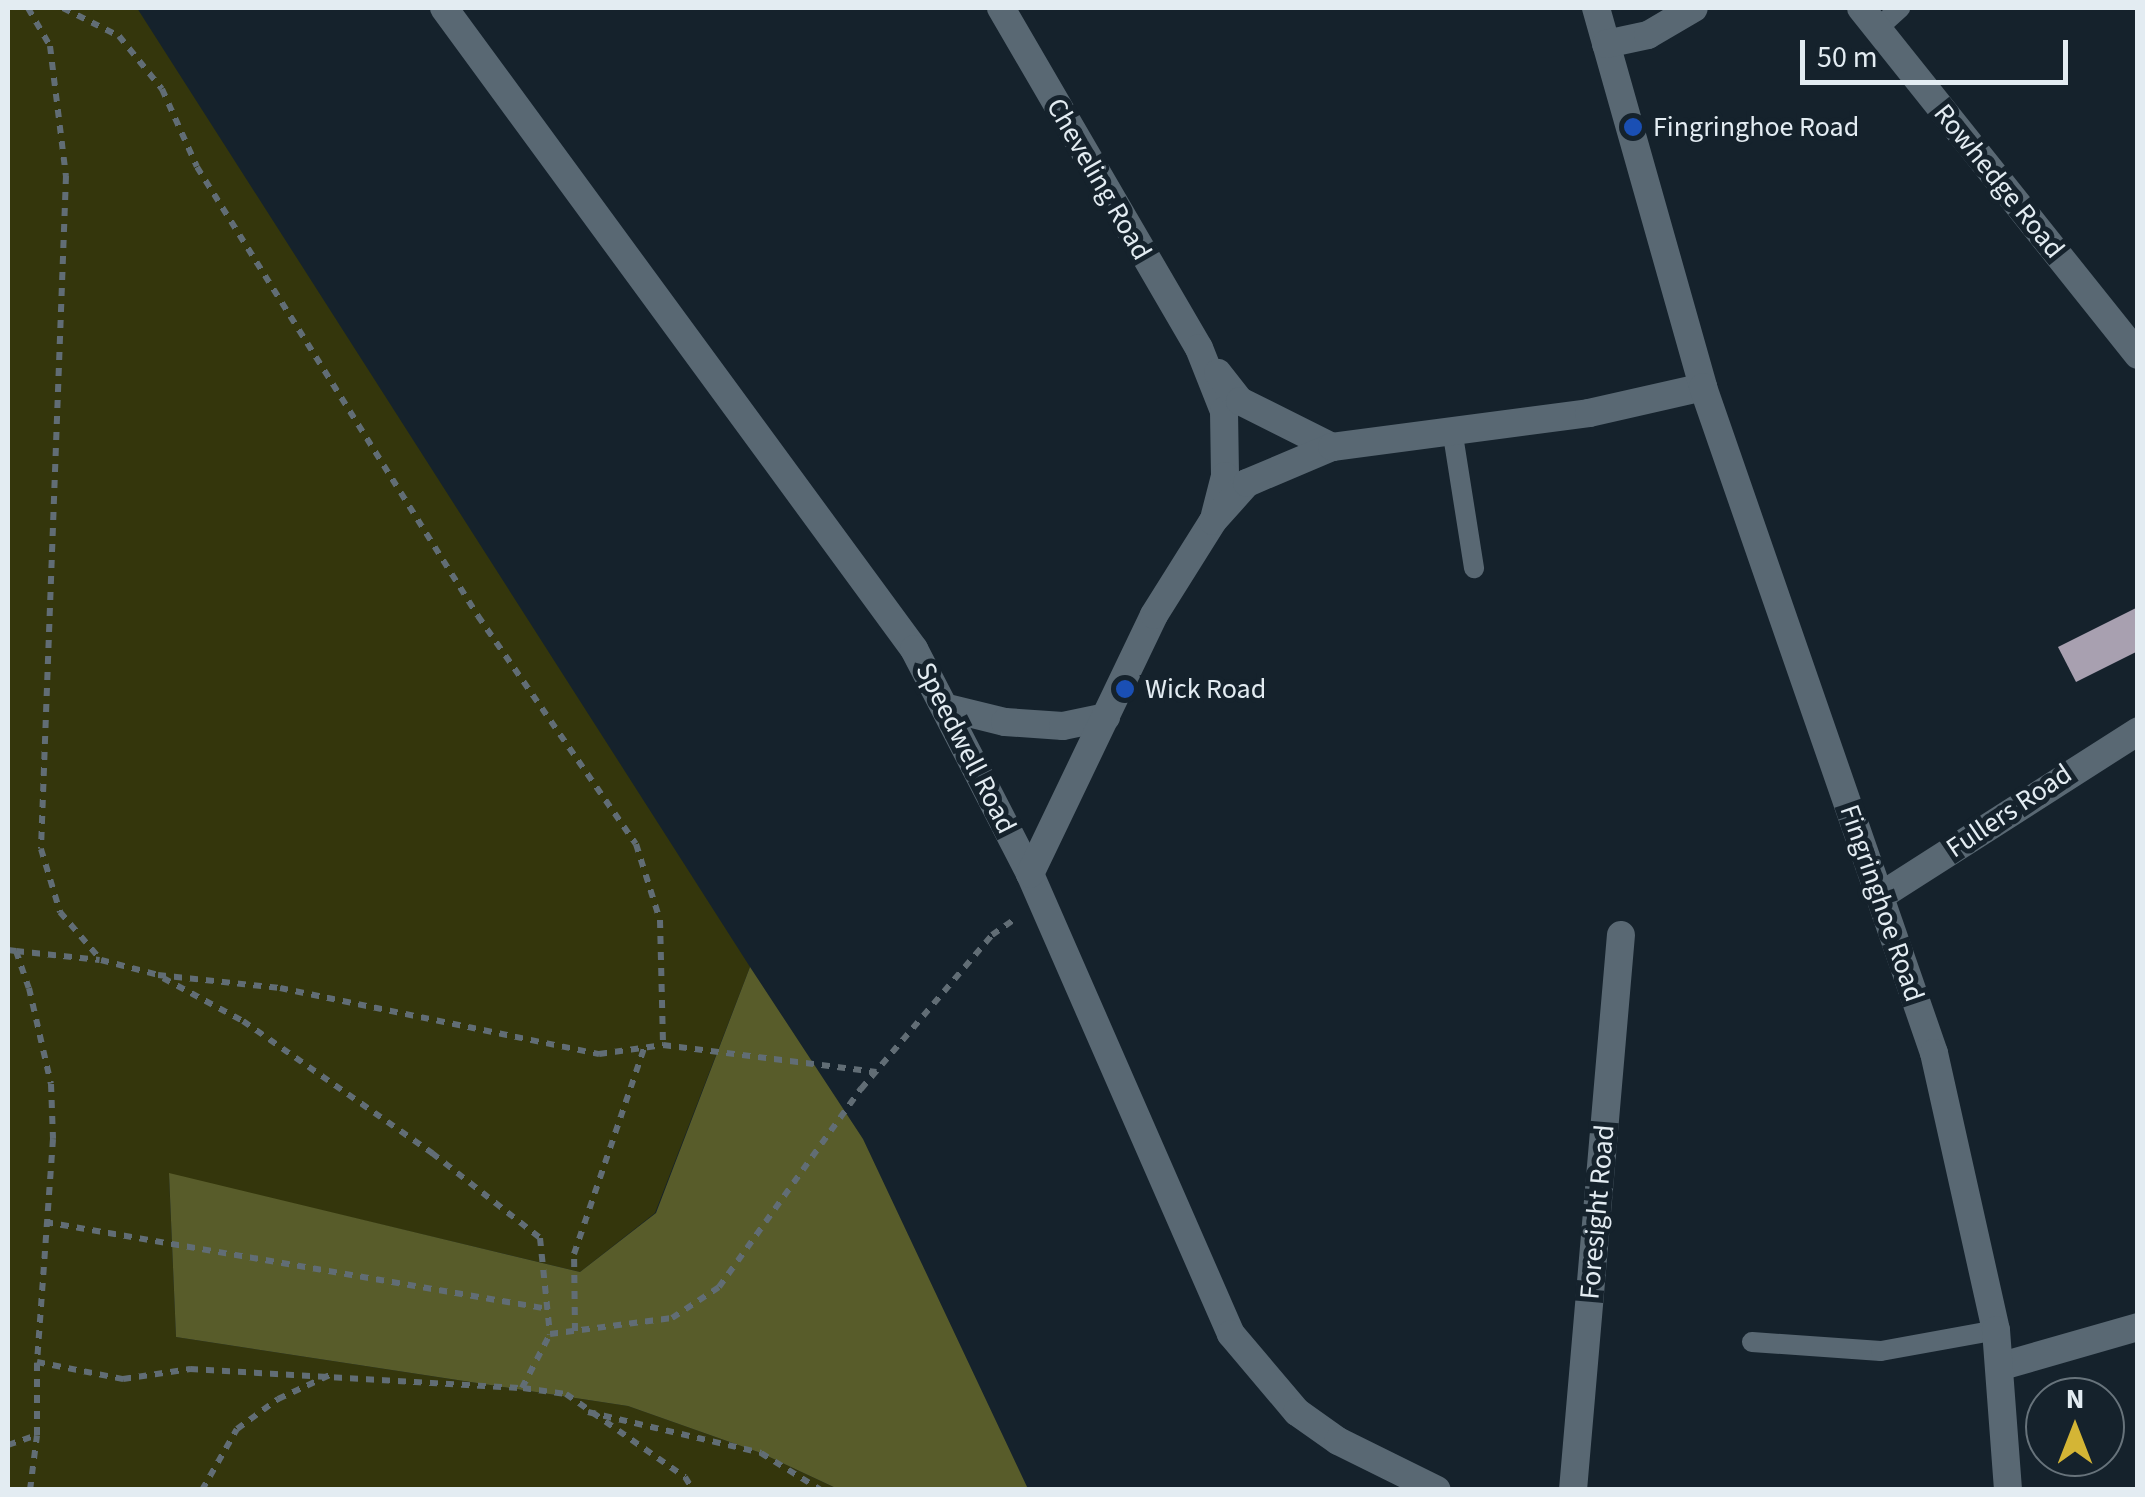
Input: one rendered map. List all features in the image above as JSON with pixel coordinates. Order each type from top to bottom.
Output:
[{"type":"street","name":"Speedwell Road","points":[[444,8],[879,597],[948,708],[1036,886],[1231,1334],[1297,1412],[1338,1441],[1437,1490]]},
{"type":"street","name":"Cheveling Road","points":[[1002,8],[1199,348],[1240,401],[1332,447]]},
{"type":"street","name":"Fingringhoe Road","points":[[1596,8],[1703,387],[1934,1054],[1996,1330],[2002,1366],[2008,1490]]},
{"type":"street","points":[[1606,44],[1648,35],[1694,8]]},
{"type":"street","name":"Rowhedge Road","points":[[1869,18],[2138,355]]},
{"type":"street","name":"Cheveling Road","points":[[1199,348],[1224,412],[1225,476],[1213,521]]},
{"type":"street","points":[[1036,886],[1106,717],[1154,614],[1213,521],[1247,483],[1332,447],[1590,413],[1703,387]]},
{"type":"street","points":[[948,708],[1062,726],[1106,717]]},
{"type":"street","name":"Fullers Road","points":[[1882,896],[2138,730]]},
{"type":"street","name":"Foresight Road","points":[[1574,1490],[1622,935]]},
{"type":"street","points":[[2002,1366],[2138,1327]]},
{"type":"lane","points":[[1869,18],[1900,8]]},
{"type":"lane","points":[[1452,429],[1474,568]]},
{"type":"lane","points":[[1752,1342],[1881,1351],[1996,1330]]},
{"type":"path","points":[[28,8],[50,46],[66,176],[41,849],[60,912],[101,960]]},
{"type":"path","points":[[64,8],[119,36],[162,90],[196,167],[478,616],[636,844],[660,920],[663,1045]]},
{"type":"path","points":[[550,1334],[672,1318],[720,1287],[876,1072],[1036,886]]},
{"type":"path","points":[[30,1490],[37,1436],[50,1084],[12,950],[101,960],[158,975],[280,988],[599,1054],[663,1045],[876,1072]]},
{"type":"path","points":[[158,975],[243,1022],[505,1207],[540,1238],[550,1334],[522,1388]]},
{"type":"path","points":[[575,1332],[574,1254],[644,1048]]},
{"type":"path","points":[[45,1222],[548,1309]]},
{"type":"path","points":[[37,1362],[123,1379],[190,1369],[332,1374],[566,1394],[685,1477],[692,1490]]},
{"type":"path","points":[[202,1490],[237,1430],[278,1399],[332,1374]]},
{"type":"path","points":[[588,1412],[761,1453],[822,1490]]},
{"type":"path","points":[[8,1444],[37,1436]]},
{"type":"shaded area","points":[[8,8],[137,8],[750,967],[655,1213],[580,1272],[169,1174],[176,1337],[628,1406],[761,1453],[838,1489],[8,1490]]},
{"type":"green space","points":[[750,967],[863,1139],[1028,1489],[838,1489],[761,1453],[628,1406],[176,1337],[169,1173],[580,1272],[656,1213]]},
{"type":"building","points":[[2138,607],[2138,651],[2076,682],[2058,647]]},
{"type":"place","name":"Fingringhoe Road","points":[[1633,127]]},
{"type":"place","name":"Wick Road","points":[[1125,689]]}]
